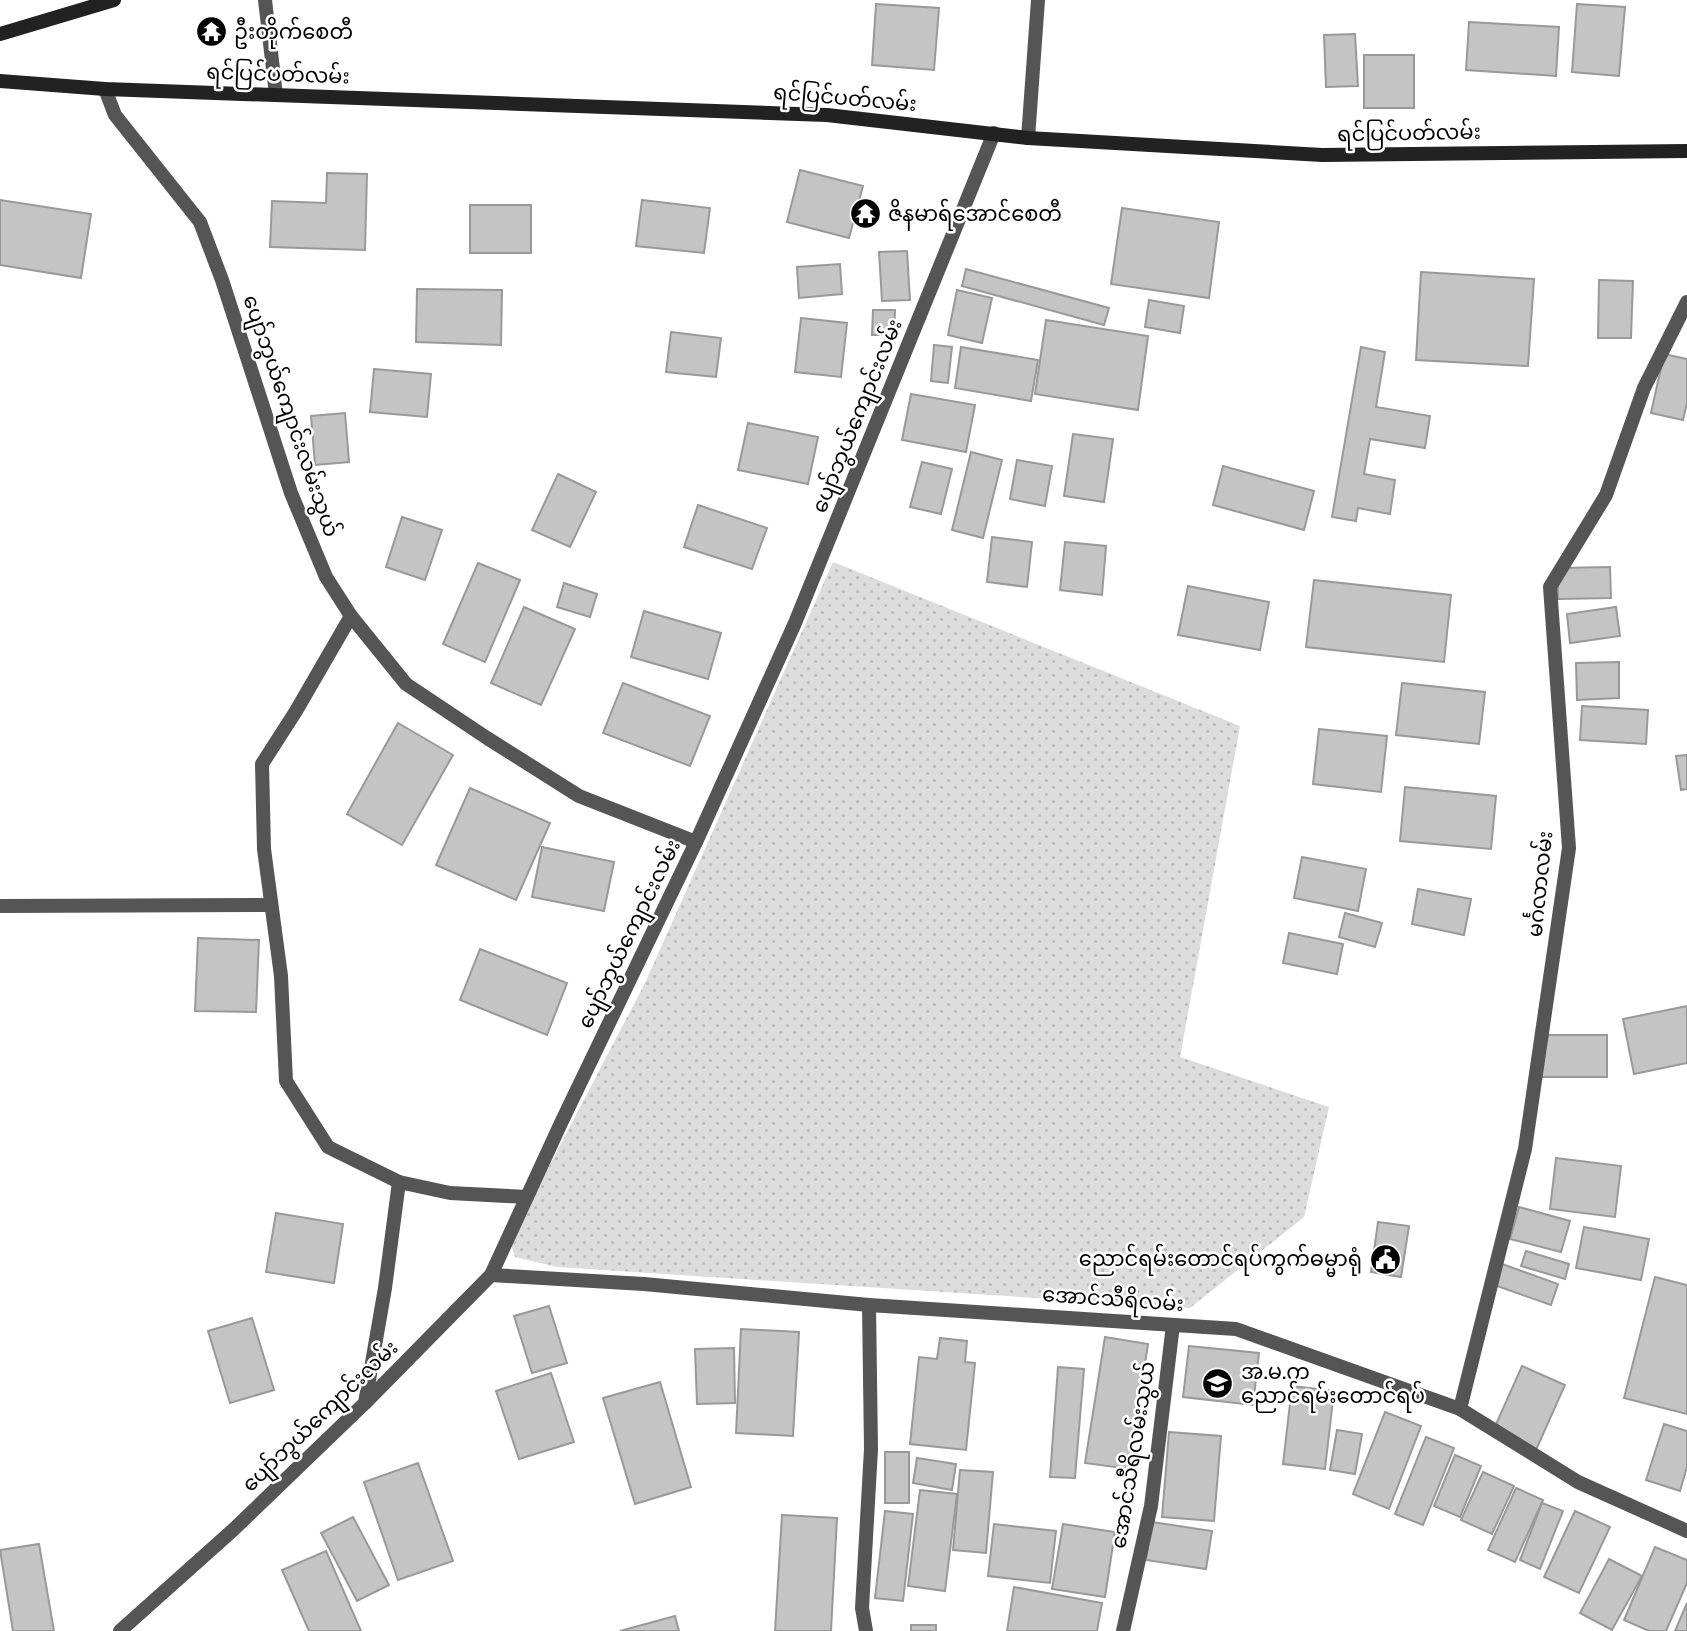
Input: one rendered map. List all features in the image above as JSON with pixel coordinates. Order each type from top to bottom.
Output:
[{"type":"street","points":[[0,33],[114,0]]},
{"type":"street","points":[[265,0],[276,95]]},
{"type":"street","points":[[1028,138],[1038,0]]},
{"type":"street","name":"ရင်ပြင်ပတ်လမ်း","points":[[0,82],[105,89],[827,115],[1028,138],[1322,155],[1687,151]]},
{"type":"street","name":"ပျော်ဘွယ်ကျောင်းလမ်းသွယ်","points":[[105,89],[115,116],[200,222],[222,280],[291,493],[326,578],[351,616],[406,684],[487,738],[579,796],[696,842]]},
{"type":"street","name":"ပျော်ဘွယ်ကျောင်းလမ်း","points":[[120,1631],[233,1530],[365,1403],[491,1275],[696,842],[800,611],[995,133]]},
{"type":"street","name":"မင်္ဂလာလမ်း","points":[[1460,1409],[1525,1149],[1569,848],[1550,587],[1606,495],[1644,388],[1687,302]]},
{"type":"street","points":[[351,616],[262,764],[264,849],[281,976],[286,1081],[328,1147],[399,1182],[450,1194],[527,1197]]},
{"type":"street","points":[[0,906],[271,905]]},
{"type":"street","points":[[365,1403],[385,1287],[399,1182]]},
{"type":"street","name":"အောင်သီရိလမ်း","points":[[491,1275],[644,1284],[869,1305],[1236,1329],[1460,1409],[1578,1482],[1687,1531]]},
{"type":"street","points":[[866,1631],[862,1608],[871,1449],[869,1305]]},
{"type":"street","name":"အောင်သီရိလမ်းသွယ်","points":[[1123,1631],[1151,1506],[1173,1325]]},
{"type":"shaded area","points":[[833,562],[1240,726],[1180,1057],[1329,1107],[1304,1217],[1190,1308],[557,1267],[515,1257],[510,1241],[645,983]]},
{"type":"building","points":[[876,4],[939,8],[934,70],[872,65]]},
{"type":"building","points":[[1577,4],[1625,7],[1619,76],[1572,72]]},
{"type":"building","points":[[1469,22],[1559,27],[1556,76],[1466,70]]},
{"type":"building","points":[[1355,34],[1358,86],[1326,87],[1324,35]]},
{"type":"building","points":[[1364,55],[1414,55],[1414,108],[1364,108]]},
{"type":"building","points":[[800,170],[863,186],[849,238],[787,222]]},
{"type":"building","points":[[327,173],[367,174],[365,250],[270,247],[272,201],[326,203]]},
{"type":"building","points":[[0,200],[91,214],[81,278],[0,265]]},
{"type":"building","points":[[642,200],[710,208],[704,253],[636,246]]},
{"type":"building","points":[[470,205],[531,205],[531,253],[470,253]]},
{"type":"building","points":[[1122,208],[1219,222],[1209,298],[1111,284]]},
{"type":"building","points":[[907,251],[910,300],[882,301],[879,252]]},
{"type":"building","points":[[840,264],[842,294],[799,298],[797,267]]},
{"type":"building","points":[[966,269],[1109,308],[1104,325],[962,286]]},
{"type":"building","points":[[1421,272],[1534,279],[1528,366],[1416,360]]},
{"type":"building","points":[[1599,280],[1633,281],[1631,338],[1598,338]]},
{"type":"building","points":[[417,289],[502,290],[501,345],[416,342]]},
{"type":"building","points":[[957,290],[992,298],[982,343],[948,335]]},
{"type":"building","points":[[1149,300],[1184,306],[1180,333],[1145,327]]},
{"type":"building","points":[[873,310],[895,310],[894,335],[872,335]]},
{"type":"building","points":[[801,318],[847,323],[841,377],[795,372]]},
{"type":"building","points":[[1046,320],[1148,336],[1138,410],[1035,394]]},
{"type":"building","points":[[671,332],[721,338],[716,377],[666,372]]},
{"type":"building","points":[[934,345],[952,347],[948,383],[931,381]]},
{"type":"building","points":[[961,347],[1038,360],[1031,401],[955,388]]},
{"type":"building","points":[[1361,347],[1385,352],[1376,407],[1430,416],[1425,448],[1370,439],[1364,474],[1395,480],[1390,514],[1358,508],[1356,521],[1332,517]]},
{"type":"building","points":[[1664,354],[1687,359],[1687,403],[1683,420],[1651,413]]},
{"type":"building","points":[[374,369],[431,374],[427,417],[370,412]]},
{"type":"building","points":[[911,394],[975,405],[966,452],[902,440]]},
{"type":"building","points":[[345,413],[349,462],[315,465],[311,416]]},
{"type":"building","points":[[748,423],[818,437],[808,484],[738,470]]},
{"type":"building","points":[[1073,434],[1113,439],[1104,502],[1064,496]]},
{"type":"building","points":[[971,452],[1002,460],[983,538],[952,530]]},
{"type":"building","points":[[1017,460],[1052,466],[1045,506],[1010,499]]},
{"type":"building","points":[[922,462],[952,469],[941,514],[910,507]]},
{"type":"building","points":[[1223,466],[1314,491],[1304,530],[1213,505]]},
{"type":"building","points":[[558,474],[596,492],[570,547],[532,530]]},
{"type":"building","points":[[698,505],[767,528],[752,569],[684,547]]},
{"type":"building","points":[[402,517],[442,530],[425,580],[386,567]]},
{"type":"building","points":[[992,537],[1032,542],[1027,587],[987,582]]},
{"type":"building","points":[[1065,542],[1106,546],[1102,595],[1060,590]]},
{"type":"building","points":[[478,563],[520,580],[485,662],[443,644]]},
{"type":"building","points":[[1610,567],[1611,598],[1558,599],[1557,568]]},
{"type":"building","points":[[1314,580],[1451,595],[1444,662],[1306,647]]},
{"type":"building","points":[[564,583],[597,594],[590,617],[557,607]]},
{"type":"building","points":[[1188,586],[1269,602],[1260,650],[1178,635]]},
{"type":"building","points":[[524,607],[575,629],[541,705],[491,683]]},
{"type":"building","points":[[1616,607],[1620,636],[1570,643],[1567,614]]},
{"type":"building","points":[[644,611],[721,633],[708,679],[631,657]]},
{"type":"building","points":[[1619,662],[1619,698],[1577,700],[1576,663]]},
{"type":"building","points":[[623,683],[710,716],[690,766],[603,733]]},
{"type":"building","points":[[1402,683],[1485,692],[1479,744],[1396,735]]},
{"type":"building","points":[[1582,706],[1648,710],[1646,744],[1580,740]]},
{"type":"building","points":[[398,723],[453,755],[402,845],[347,814]]},
{"type":"building","points":[[1319,729],[1387,736],[1381,792],[1313,784]]},
{"type":"building","points":[[1687,755],[1687,789],[1681,790],[1676,756]]},
{"type":"building","points":[[1405,787],[1496,796],[1491,849],[1400,841]]},
{"type":"building","points":[[470,788],[550,823],[516,900],[436,865]]},
{"type":"building","points":[[542,847],[614,862],[604,911],[532,897]]},
{"type":"building","points":[[1302,857],[1366,869],[1358,911],[1294,898]]},
{"type":"building","points":[[1418,889],[1471,899],[1464,935],[1412,924]]},
{"type":"building","points":[[1345,913],[1382,923],[1375,947],[1339,937]]},
{"type":"building","points":[[1289,933],[1343,944],[1337,974],[1283,963]]},
{"type":"building","points":[[198,938],[259,940],[256,1012],[195,1011]]},
{"type":"building","points":[[480,949],[567,983],[547,1035],[460,1000]]},
{"type":"building","points":[[1687,1006],[1687,1063],[1634,1074],[1623,1019]]},
{"type":"building","points":[[1542,1035],[1607,1035],[1607,1077],[1542,1077]]},
{"type":"building","points":[[1556,1158],[1621,1166],[1615,1217],[1550,1209]]},
{"type":"building","points":[[1519,1207],[1570,1221],[1561,1252],[1510,1239]]},
{"type":"building","points":[[276,1213],[343,1224],[334,1283],[266,1272]]},
{"type":"building","points":[[1378,1222],[1409,1226],[1401,1277],[1371,1272]]},
{"type":"building","points":[[1584,1227],[1649,1239],[1641,1280],[1576,1268]]},
{"type":"building","points":[[1526,1251],[1569,1264],[1565,1279],[1521,1266]]},
{"type":"building","points":[[1502,1264],[1558,1284],[1551,1305],[1494,1285]]},
{"type":"building","points":[[1655,1277],[1687,1285],[1687,1414],[1624,1398]]},
{"type":"building","points":[[549,1306],[567,1363],[532,1373],[514,1316]]},
{"type":"building","points":[[252,1318],[274,1390],[230,1403],[208,1331]]},
{"type":"building","points":[[741,1329],[799,1332],[793,1436],[736,1433]]},
{"type":"building","points":[[1105,1337],[1148,1344],[1129,1469],[1085,1463]]},
{"type":"building","points":[[940,1338],[967,1341],[965,1362],[975,1363],[966,1450],[910,1444],[919,1357],[937,1359]]},
{"type":"building","points":[[1189,1346],[1259,1353],[1253,1405],[1183,1397]]},
{"type":"building","points":[[734,1348],[735,1403],[697,1404],[695,1349]]},
{"type":"building","points":[[1522,1366],[1565,1385],[1536,1450],[1493,1431]]},
{"type":"building","points":[[1058,1367],[1084,1369],[1075,1478],[1050,1477]]},
{"type":"building","points":[[551,1373],[574,1442],[519,1459],[496,1391]]},
{"type":"building","points":[[660,1382],[691,1487],[635,1504],[603,1398]]},
{"type":"building","points":[[1292,1386],[1334,1391],[1325,1469],[1283,1464]]},
{"type":"building","points":[[1385,1412],[1421,1426],[1389,1509],[1353,1494]]},
{"type":"building","points":[[1664,1424],[1687,1431],[1687,1467],[1680,1491],[1646,1480]]},
{"type":"building","points":[[1337,1430],[1362,1434],[1355,1474],[1330,1470]]},
{"type":"building","points":[[1169,1432],[1221,1436],[1214,1521],[1162,1517]]},
{"type":"building","points":[[1426,1437],[1454,1448],[1423,1525],[1395,1514]]},
{"type":"building","points":[[885,1452],[909,1452],[909,1503],[885,1503]]},
{"type":"building","points":[[1455,1455],[1481,1466],[1460,1517],[1434,1506]]},
{"type":"building","points":[[917,1458],[956,1464],[952,1490],[913,1483]]},
{"type":"building","points":[[418,1463],[453,1561],[398,1580],[364,1482]]},
{"type":"building","points":[[960,1470],[993,1472],[986,1553],[953,1550]]},
{"type":"building","points":[[1483,1472],[1514,1486],[1492,1534],[1461,1520]]},
{"type":"building","points":[[1516,1488],[1543,1500],[1515,1562],[1488,1550]]},
{"type":"building","points":[[920,1490],[957,1494],[945,1591],[908,1586]]},
{"type":"building","points":[[1542,1503],[1563,1511],[1540,1569],[1520,1560]]},
{"type":"building","points":[[885,1511],[913,1514],[903,1601],[875,1598]]},
{"type":"building","points":[[1575,1511],[1610,1527],[1579,1593],[1544,1577]]},
{"type":"building","points":[[782,1515],[837,1518],[831,1631],[775,1631]]},
{"type":"building","points":[[353,1517],[389,1585],[357,1601],[321,1533]]},
{"type":"building","points":[[1152,1522],[1212,1531],[1206,1569],[1146,1560]]},
{"type":"building","points":[[994,1524],[1056,1531],[1050,1583],[988,1576]]},
{"type":"building","points":[[1063,1524],[1115,1532],[1105,1597],[1052,1589]]},
{"type":"building","points":[[39,1544],[54,1631],[13,1631],[0,1550]]},
{"type":"building","points":[[1655,1547],[1687,1560],[1687,1583],[1666,1631],[1649,1631],[1624,1620]]},
{"type":"building","points":[[326,1551],[361,1631],[309,1631],[282,1570]]},
{"type":"building","points":[[1609,1559],[1642,1576],[1612,1630],[1580,1613]]},
{"type":"building","points":[[1014,1587],[1102,1603],[1097,1631],[1007,1631]]},
{"type":"building","points":[[1687,1603],[1687,1631],[1675,1631]]},
{"type":"building","points":[[675,1616],[679,1631],[620,1631]]},
{"type":"building","points":[[911,1625],[936,1625],[936,1631],[911,1631]]},
{"type":"place","name":"ဦးတိုက်စေတီ","points":[[211,32]]},
{"type":"place","name":"ဇိနမာရ်အောင်စေတီ","points":[[865,214]]},
{"type":"place","name":"ညောင်ရမ်းတောင်ရပ်ကွက်ဓမ္မာရုံ","points":[[1385,1259]]},
{"type":"place","name":"အ.မ.က ညောင်ရမ်းတောင်ရပ်","points":[[1218,1384]]}]
